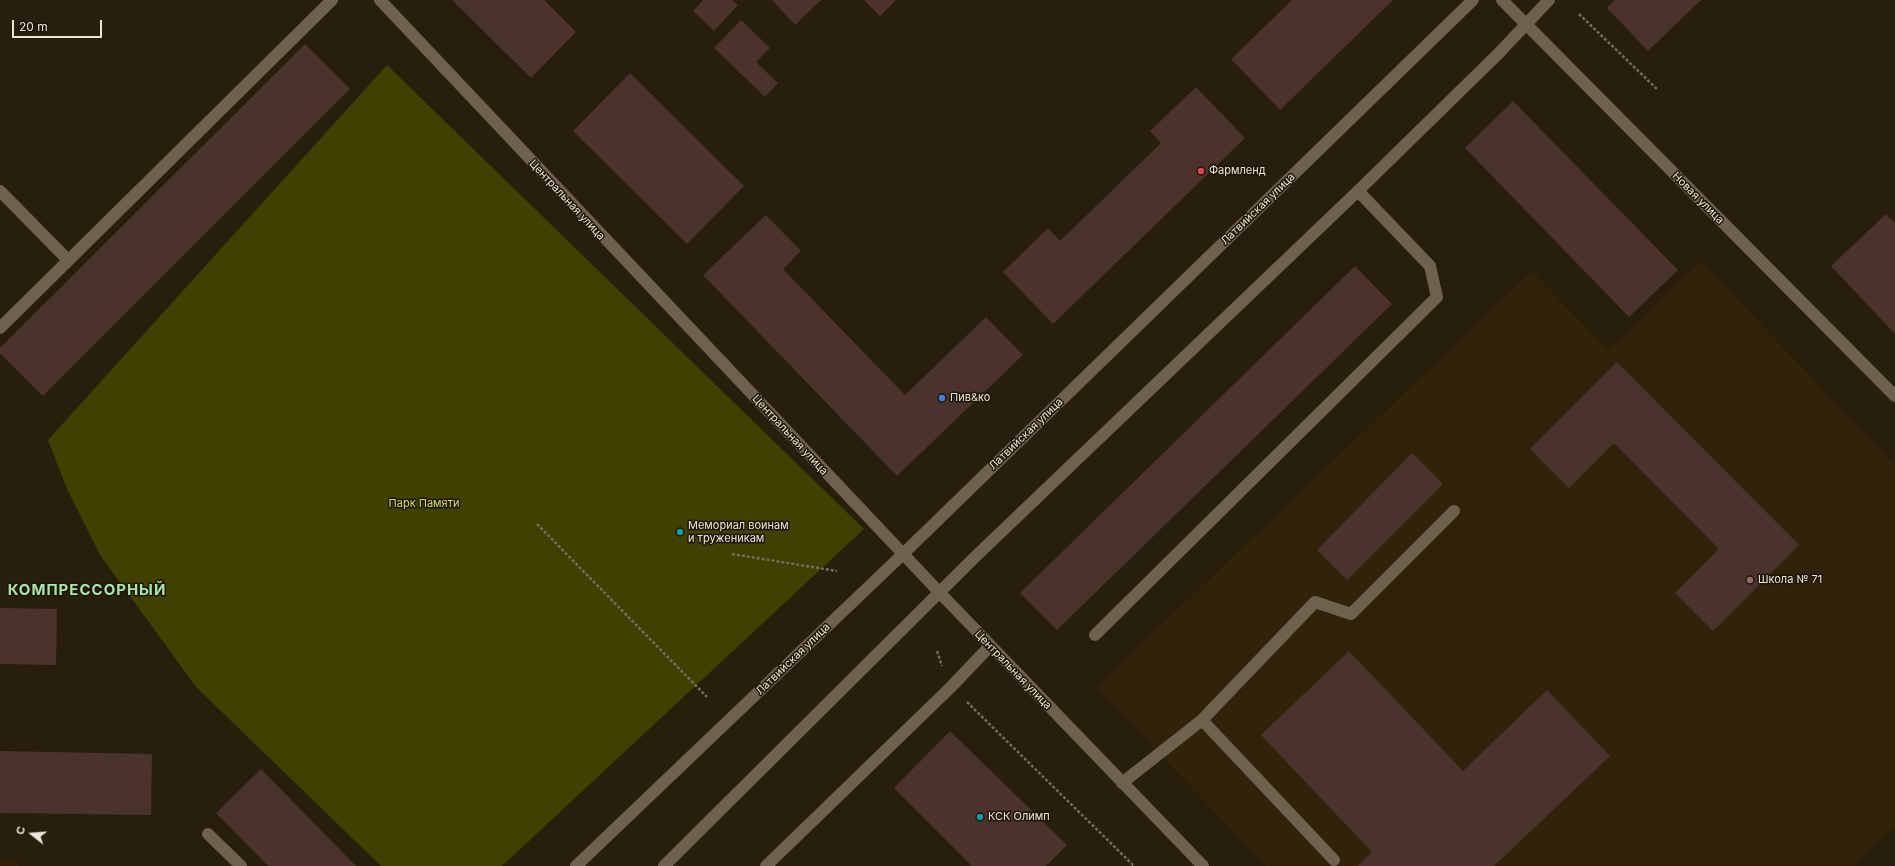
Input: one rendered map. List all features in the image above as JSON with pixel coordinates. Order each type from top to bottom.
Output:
[{"type":"street","points":[[0,328],[332,0]]},
{"type":"street","name":"Центральная улица","points":[[380,0],[990,646],[1203,866]]},
{"type":"street","name":"Латвийская улица","points":[[576,866],[903,554],[1473,0]]},
{"type":"street","name":"Новая улица","points":[[1502,0],[1895,396]]},
{"type":"street","points":[[664,866],[975,557],[1358,191],[1526,25],[1549,0]]},
{"type":"street","points":[[0,191],[68,260]]},
{"type":"street","points":[[1095,636],[1437,297],[1430,266],[1358,191]]},
{"type":"street","points":[[1122,783],[1202,720],[1315,602],[1351,614],[1454,511]]},
{"type":"street","points":[[766,866],[951,687],[990,646]]},
{"type":"street","points":[[1202,720],[1334,860]]},
{"type":"street","points":[[208,834],[241,866]]},
{"type":"path","points":[[1579,14],[1658,90]]},
{"type":"path","points":[[537,524],[707,697]]},
{"type":"path","points":[[732,554],[837,571]]},
{"type":"path","points":[[937,651],[951,687],[1134,866]]},
{"type":"shaded area","points":[[1701,261],[1895,465],[1895,827],[1855,866],[1266,866],[1096,687],[1532,271],[1608,350]]},
{"type":"shaded area","points":[[0,860],[18,860],[18,866],[0,866]]},
{"type":"green space","name":"Парк Памяти","points":[[387,65],[864,529],[502,866],[381,866],[196,687],[100,555],[67,489],[48,440]]},
{"type":"building","points":[[452,0],[544,0],[576,32],[531,78]]},
{"type":"building","points":[[703,0],[732,0],[738,5],[714,31],[693,11]]},
{"type":"building","points":[[772,0],[821,0],[795,25]]},
{"type":"building","points":[[864,0],[896,0],[880,16]]},
{"type":"building","points":[[1292,0],[1393,0],[1280,110],[1231,59]]},
{"type":"building","points":[[1615,0],[1701,0],[1648,51],[1607,8]]},
{"type":"building","points":[[741,20],[770,48],[756,62],[778,83],[765,97],[714,48]]},
{"type":"building","points":[[305,44],[350,89],[43,396],[0,353],[0,348]]},
{"type":"building","points":[[630,73],[744,186],[687,244],[573,131]]},
{"type":"building","points":[[1196,87],[1245,138],[1053,324],[1003,272],[1048,228],[1060,241],[1161,143],[1150,131]]},
{"type":"building","points":[[1513,101],[1678,270],[1629,317],[1465,148]]},
{"type":"building","points":[[1886,214],[1895,223],[1895,334],[1831,266]]},
{"type":"building","points":[[766,215],[801,251],[783,269],[905,395],[986,317],[1023,355],[897,476],[703,275]]},
{"type":"building","points":[[1355,266],[1392,304],[1057,630],[1020,593]]},
{"type":"building","points":[[1617,362],[1799,545],[1713,631],[1675,593],[1719,549],[1614,443],[1569,488],[1530,449]]},
{"type":"building","points":[[1412,453],[1443,484],[1347,580],[1317,550]]},
{"type":"building","points":[[0,608],[57,609],[56,665],[0,664]]},
{"type":"building","points":[[1349,651],[1463,771],[1547,690],[1610,756],[1494,866],[1358,866],[1372,852],[1261,735]]},
{"type":"building","name":"КСК Олимп","points":[[950,731],[1067,845],[1046,866],[970,866],[971,865],[894,788]]},
{"type":"building","points":[[0,751],[152,754],[151,815],[0,813]]},
{"type":"building","points":[[261,769],[356,866],[268,866],[216,813]]},
{"type":"place","name":"Фармленд","points":[[1201,171]]},
{"type":"place","name":"Пив&ко","points":[[942,398]]},
{"type":"place","name":"Мемориал воинам и труженикам","points":[[680,532]]},
{"type":"place","name":"Школа № 71","points":[[1750,580]]},
{"type":"place","name":"КСК Олимп","points":[[980,817]]},
{"type":"district","name":"КОМПРЕССОРНЫЙ","points":[[87,590]]}]
